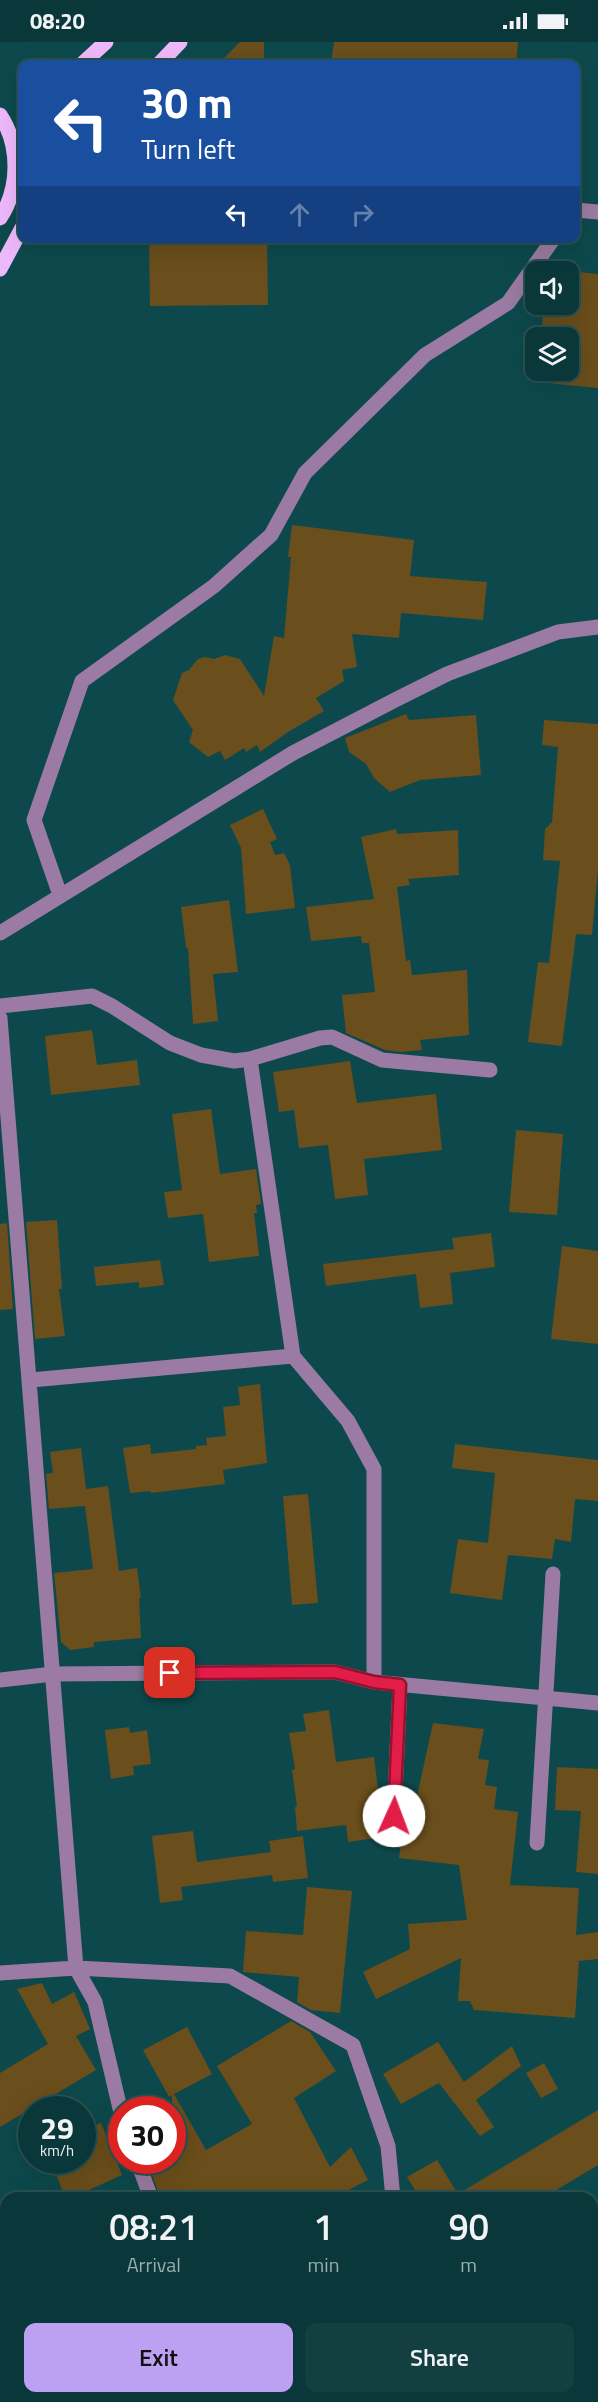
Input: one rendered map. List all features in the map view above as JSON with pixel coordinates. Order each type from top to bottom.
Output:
[{"type":"main road","points":[[86,60],[106,42]]},
{"type":"main road","points":[[163,60],[180,42]]},
{"type":"main road","points":[[0,115],[17,134],[15,179],[0,218]]},
{"type":"main road","points":[[0,269],[18,235]]},
{"type":"street","points":[[580,210],[598,212]]},
{"type":"street","points":[[60,895],[34,820],[82,681],[214,586],[271,535],[305,473],[425,355],[508,303],[550,243]]},
{"type":"street","points":[[0,933],[293,753],[396,699],[447,674],[558,632],[598,627]]},
{"type":"street","points":[[0,1006],[92,996],[170,1043],[201,1056],[234,1061],[250,1059],[320,1038],[332,1037],[382,1060],[490,1070]]},
{"type":"street","points":[[0,1018],[31,1380],[76,1968],[95,2002],[117,2096]]},
{"type":"street","points":[[250,1059],[293,1356],[348,1421],[374,1469],[374,1682]]},
{"type":"street","points":[[31,1380],[293,1356]]},
{"type":"street","points":[[537,1843],[553,1574]]},
{"type":"street","points":[[0,1680],[53,1674],[335,1672],[374,1682],[598,1703]]},
{"type":"street","points":[[394,1816],[400,1685]]},
{"type":"street","points":[[0,1973],[76,1968],[230,1976],[353,2045],[388,2146],[392,2192]]},
{"type":"street","points":[[142,2174],[149,2192]]},
{"type":"building","points":[[240,42],[264,42],[264,60],[222,60]]},
{"type":"building","points":[[334,42],[518,42],[516,60],[332,60]]},
{"type":"building","points":[[149,243],[267,243],[268,305],[150,306]]},
{"type":"building","points":[[579,272],[598,274],[598,388],[537,382],[579,381],[579,327],[542,327],[543,315],[579,315]]},
{"type":"building","points":[[292,525],[414,540],[410,576],[487,582],[483,620],[401,613],[399,638],[352,634],[357,667],[342,670],[344,681],[316,698],[324,711],[260,752],[257,745],[246,752],[244,748],[225,760],[220,751],[208,757],[189,742],[193,730],[173,700],[182,673],[189,670],[198,659],[205,657],[214,659],[225,655],[240,659],[264,696],[274,636],[284,638]]},
{"type":"building","points":[[406,714],[409,720],[476,715],[481,775],[420,780],[390,792],[374,778],[366,764],[349,752],[345,738]]},
{"type":"building","points":[[544,720],[598,724],[598,869],[592,935],[576,934],[562,1046],[528,1042],[538,962],[549,963],[560,861],[543,860],[545,829],[552,822],[558,747],[542,745]]},
{"type":"building","points":[[263,809],[277,839],[270,842],[275,855],[284,853],[290,865],[295,908],[246,914],[241,848],[230,825]]},
{"type":"building","points":[[396,829],[397,834],[458,830],[459,875],[408,879],[410,885],[397,887],[406,961],[410,960],[412,975],[467,970],[469,1035],[420,1040],[422,1050],[401,1052],[385,1050],[346,1033],[342,995],[375,992],[369,943],[362,943],[361,936],[311,941],[306,907],[374,899],[361,837]]},
{"type":"building","points":[[229,900],[238,972],[213,974],[218,1021],[193,1024],[188,948],[186,948],[181,907]]},
{"type":"building","points":[[92,1030],[97,1065],[137,1060],[140,1085],[51,1095],[45,1036]]},
{"type":"building","points":[[350,1061],[357,1103],[436,1094],[442,1150],[364,1159],[368,1195],[335,1199],[328,1145],[299,1148],[294,1110],[279,1112],[273,1072]]},
{"type":"building","points":[[211,1109],[220,1174],[256,1169],[261,1204],[256,1205],[257,1213],[254,1213],[259,1256],[209,1262],[203,1214],[168,1218],[164,1192],[182,1190],[172,1114]]},
{"type":"building","points":[[516,1130],[563,1134],[557,1215],[509,1212]]},
{"type":"building","points":[[57,1220],[62,1289],[59,1289],[65,1336],[35,1339],[26,1222]]},
{"type":"building","points":[[7,1223],[13,1309],[0,1310],[0,1224]]},
{"type":"building","points":[[491,1233],[495,1267],[450,1273],[453,1304],[420,1308],[416,1274],[326,1286],[323,1264],[454,1249],[452,1238]]},
{"type":"building","points":[[562,1246],[598,1251],[598,1344],[551,1339]]},
{"type":"building","points":[[160,1260],[164,1285],[139,1288],[139,1282],[96,1286],[94,1267]]},
{"type":"building","points":[[260,1384],[267,1463],[223,1470],[225,1484],[151,1493],[150,1491],[130,1493],[123,1448],[150,1444],[151,1454],[196,1449],[196,1446],[207,1445],[206,1438],[226,1436],[223,1407],[240,1405],[238,1387]]},
{"type":"building","points":[[455,1444],[598,1460],[598,1501],[575,1499],[571,1542],[555,1539],[552,1559],[508,1555],[502,1600],[450,1593],[458,1539],[488,1543],[495,1473],[452,1468]]},
{"type":"building","points":[[81,1448],[86,1489],[108,1486],[119,1571],[137,1568],[141,1598],[139,1598],[141,1638],[94,1642],[94,1647],[70,1650],[61,1642],[54,1573],[93,1569],[85,1506],[49,1509],[46,1474],[53,1473],[50,1452]]},
{"type":"building","points":[[308,1494],[318,1603],[292,1605],[283,1496]]},
{"type":"building","points":[[329,1710],[336,1762],[374,1757],[379,1797],[385,1798],[385,1820],[393,1826],[402,1821],[405,1800],[416,1801],[433,1723],[484,1729],[478,1759],[489,1760],[485,1785],[497,1787],[494,1809],[518,1812],[510,1885],[579,1888],[576,1935],[598,1932],[598,1959],[579,1961],[575,2018],[474,2010],[470,2001],[458,2001],[461,1958],[376,1999],[363,1972],[410,1949],[408,1924],[467,1920],[459,1865],[399,1858],[402,1834],[348,1842],[346,1825],[297,1831],[295,1807],[297,1807],[292,1770],[295,1769],[289,1733],[306,1731],[303,1714]]},
{"type":"building","points":[[129,1727],[130,1733],[147,1730],[151,1764],[133,1766],[134,1775],[111,1779],[105,1730]]},
{"type":"building","points":[[557,1767],[598,1769],[598,1874],[576,1872],[581,1811],[555,1810]]},
{"type":"building","points":[[193,1831],[197,1862],[271,1852],[269,1841],[303,1836],[308,1878],[273,1882],[272,1875],[181,1887],[183,1900],[160,1903],[152,1836]]},
{"type":"building","points":[[307,1887],[352,1891],[340,2013],[311,2010],[297,2002],[299,1977],[243,1972],[246,1931],[303,1935]]},
{"type":"building","points":[[42,1983],[52,2004],[74,1992],[90,2029],[76,2036],[96,2070],[52,2096],[18,2096],[18,2116],[0,2127],[0,2073],[48,2044],[17,1989]]},
{"type":"building","points":[[291,2021],[310,2032],[336,2071],[294,2098],[330,2167],[351,2147],[368,2180],[345,2192],[158,2192],[152,2174],[186,2174],[186,2115],[206,2150],[252,2124],[217,2066]]},
{"type":"building","points":[[187,2027],[212,2074],[174,2094],[175,2096],[168,2096],[143,2050]]},
{"type":"building","points":[[438,2042],[464,2082],[512,2046],[521,2066],[476,2100],[494,2127],[480,2136],[439,2083],[401,2104],[383,2074]]},
{"type":"building","points":[[544,2063],[558,2089],[541,2098],[526,2073]]},
{"type":"building","points":[[598,2110],[598,2165],[553,2192],[461,2192]]},
{"type":"building","points":[[101,2123],[108,2140],[108,2174],[122,2175],[84,2192],[63,2192],[56,2174],[96,2174],[96,2125]]},
{"type":"building","points":[[437,2160],[457,2192],[416,2192],[407,2177]]},
{"type":"route","points":[[170,1673],[335,1672],[374,1682],[400,1685],[394,1816]]}]
